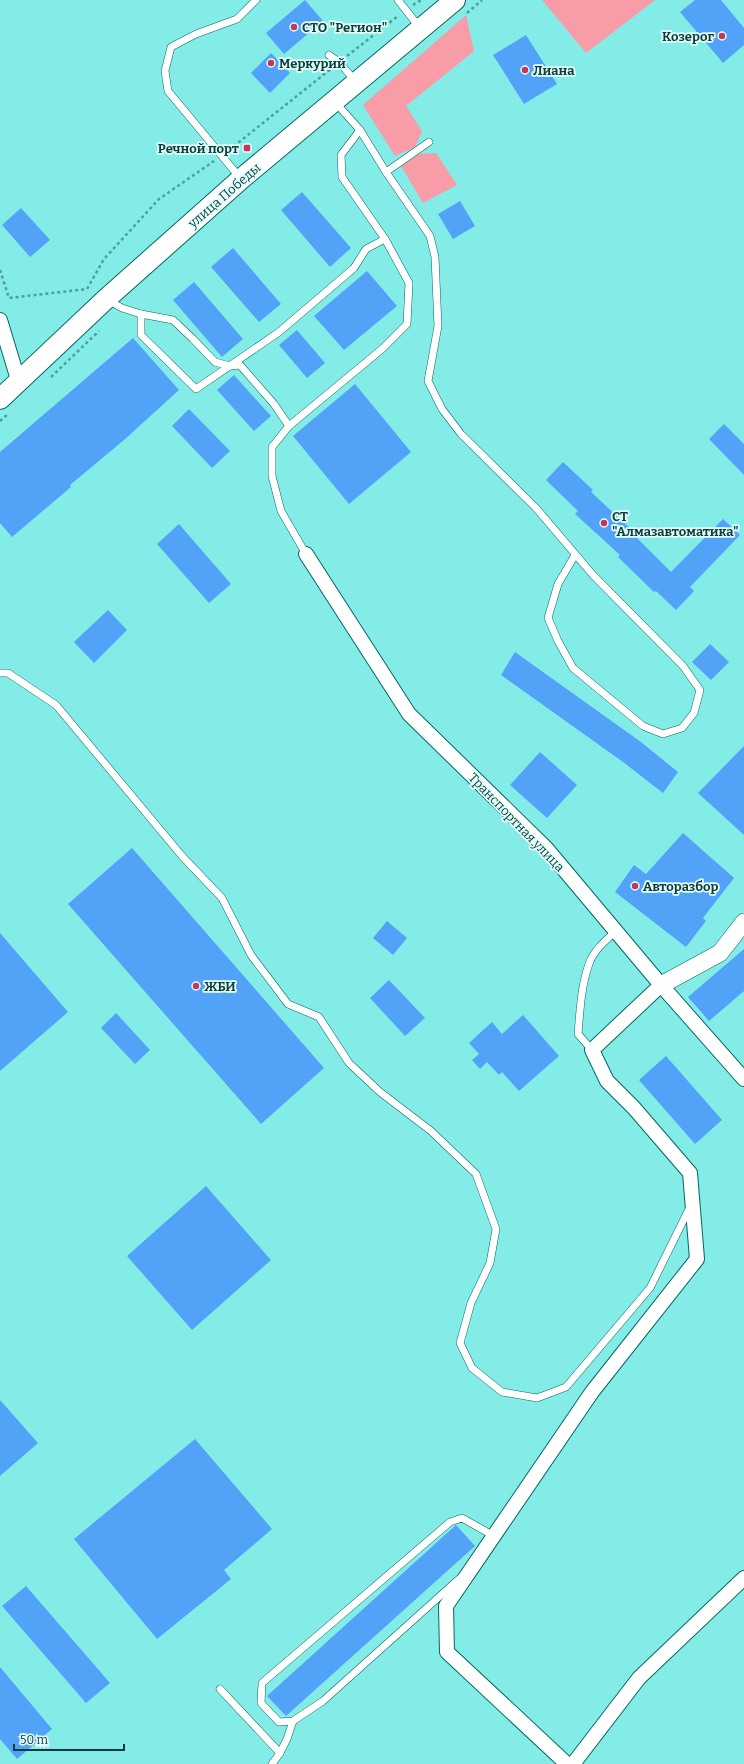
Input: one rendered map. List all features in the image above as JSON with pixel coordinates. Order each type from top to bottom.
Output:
[{"type":"main road","name":"улица Победы","points":[[6,405],[19,382],[106,299],[241,179],[421,29],[460,7]]},
{"type":"street","points":[[0,320],[19,382]]},
{"type":"street","name":"Транспортная улица","points":[[306,554],[408,714],[546,848],[661,985],[744,1079]]},
{"type":"street","points":[[567,1764],[447,1652],[446,1606],[592,1392],[697,1259],[690,1173],[634,1108],[607,1081],[592,1050],[661,985],[720,953],[744,922]]},
{"type":"street","points":[[573,1764],[639,1678],[744,1578]]},
{"type":"lane","points":[[241,179],[168,91],[165,71],[172,47],[196,34],[237,19],[256,0]]},
{"type":"lane","points":[[398,0],[421,29]]},
{"type":"lane","points":[[329,55],[339,62],[356,82]]},
{"type":"lane","points":[[334,100],[360,130],[386,172],[430,236],[435,257],[438,326],[428,381],[442,409],[461,434],[536,508],[593,575],[683,666],[700,690],[694,713],[682,728],[663,734],[643,726],[573,668],[558,641],[548,618],[558,584],[575,555]]},
{"type":"lane","points":[[306,554],[281,511],[272,476],[272,447],[289,426],[382,349],[407,324],[409,283],[385,239],[342,177],[341,155],[360,130]]},
{"type":"lane","points":[[386,172],[429,142]]},
{"type":"lane","points":[[140,314],[141,335],[196,389],[279,332],[354,268],[366,249],[385,239]]},
{"type":"lane","points":[[106,299],[122,308],[140,314],[173,320],[215,362],[230,366],[240,365],[274,404],[289,426]]},
{"type":"lane","points":[[0,673],[8,674],[56,704],[182,856],[222,898],[251,955],[288,1004],[319,1018],[349,1063],[380,1092],[431,1131],[476,1174],[496,1230],[490,1263],[471,1303],[460,1343],[472,1368],[502,1392],[537,1398],[566,1387],[650,1288],[692,1204]]},
{"type":"lane","points":[[592,1050],[578,1034],[580,1002],[589,963],[603,942],[616,931]]},
{"type":"lane","points":[[472,1567],[323,1701],[293,1721],[279,1722],[261,1703],[262,1683],[450,1522],[462,1518],[494,1536]]},
{"type":"lane","points":[[220,1689],[280,1753]]},
{"type":"lane","points":[[272,1764],[280,1753],[287,1739],[293,1721]]},
{"type":"path","points":[[0,270],[8,298],[87,289],[104,259],[159,199],[222,155],[339,62],[421,0]]},
{"type":"path","points":[[460,7],[482,0]]},
{"type":"path","points":[[47,380],[102,329]]},
{"type":"path","points":[[0,421],[6,405]]},
{"type":"shaded area","points":[[542,0],[655,0],[586,53]]},
{"type":"shaded area","points":[[466,15],[474,51],[406,106],[422,131],[415,147],[395,156],[363,105]]},
{"type":"shaded area","points":[[436,153],[457,185],[423,203],[401,166],[419,154]]},
{"type":"building","name":"СТО \"Регион\"","points":[[305,0],[323,21],[284,54],[266,33]]},
{"type":"building","name":"Козерог","points":[[695,0],[721,0],[744,28],[744,45],[723,63],[680,12]]},
{"type":"building","name":"Лиана","points":[[526,35],[557,84],[524,104],[493,55]]},
{"type":"building","name":"Меркурий","points":[[271,53],[290,73],[270,93],[251,73]]},
{"type":"building","points":[[302,192],[351,248],[330,267],[281,210]]},
{"type":"building","points":[[460,201],[475,226],[453,239],[438,214]]},
{"type":"building","points":[[21,208],[50,240],[30,257],[2,225]]},
{"type":"building","points":[[233,248],[281,304],[259,322],[211,267]]},
{"type":"building","points":[[367,271],[397,306],[344,350],[314,316]]},
{"type":"building","points":[[194,282],[243,339],[222,357],[173,300]]},
{"type":"building","points":[[297,330],[325,363],[307,378],[279,345]]},
{"type":"building","points":[[133,338],[179,390],[124,440],[70,485],[71,487],[12,537],[0,523],[0,452]]},
{"type":"building","points":[[234,375],[271,416],[254,431],[217,390]]},
{"type":"building","points":[[355,384],[411,452],[349,504],[293,436]]},
{"type":"building","points":[[189,409],[230,451],[212,468],[172,426]]},
{"type":"building","points":[[724,424],[744,444],[744,475],[709,439]]},
{"type":"building","points":[[563,462],[593,490],[591,492],[634,532],[632,533],[671,572],[723,519],[740,535],[690,587],[694,591],[676,610],[656,591],[654,592],[618,557],[620,555],[575,514],[578,511],[546,480]]},
{"type":"building","points":[[179,524],[231,584],[209,603],[157,544]]},
{"type":"building","points":[[108,610],[127,630],[94,663],[74,642]]},
{"type":"building","points":[[710,644],[729,662],[711,680],[692,662]]},
{"type":"building","points":[[515,652],[641,742],[678,772],[663,793],[623,762],[501,675]]},
{"type":"building","points":[[744,746],[744,835],[698,793]]},
{"type":"building","points":[[540,752],[577,785],[547,818],[510,785]]},
{"type":"building","points":[[683,833],[734,878],[703,918],[706,921],[686,947],[615,892],[634,865],[646,874]]},
{"type":"building","name":"ЖБИ","points":[[132,848],[324,1068],[261,1124],[68,904]]},
{"type":"building","points":[[387,921],[407,938],[393,955],[373,938]]},
{"type":"building","points":[[0,933],[68,1012],[0,1071]]},
{"type":"building","points":[[744,949],[744,991],[709,1021],[688,997]]},
{"type":"building","points":[[389,980],[425,1018],[405,1036],[370,998]]},
{"type":"building","points":[[116,1013],[150,1050],[135,1064],[101,1028]]},
{"type":"building","points":[[523,1015],[559,1056],[519,1091],[502,1072],[499,1075],[487,1062],[480,1069],[472,1060],[479,1054],[469,1043],[492,1022],[502,1034]]},
{"type":"building","points":[[666,1056],[722,1120],[695,1144],[639,1080]]},
{"type":"building","points":[[206,1186],[271,1260],[192,1330],[127,1256]]},
{"type":"building","points":[[0,1400],[38,1443],[0,1476]]},
{"type":"building","points":[[195,1439],[272,1529],[224,1570],[231,1579],[157,1639],[74,1539]]},
{"type":"building","points":[[456,1525],[475,1546],[286,1716],[267,1696]]},
{"type":"building","points":[[26,1586],[110,1683],[86,1703],[2,1606]]},
{"type":"building","points":[[0,1667],[52,1729],[17,1759],[0,1739]]},
{"type":"place","name":"СТО \"Регион\"","points":[[294,27]]},
{"type":"place","name":"Козерог","points":[[722,36]]},
{"type":"place","name":"Меркурий","points":[[271,63]]},
{"type":"place","name":"Лиана","points":[[525,70]]},
{"type":"place","name":"Речной порт","points":[[247,148]]},
{"type":"place","name":"СТ \"Алмазавтоматика\"","points":[[604,523]]},
{"type":"place","name":"Авторазбор","points":[[635,886]]},
{"type":"place","name":"ЖБИ","points":[[196,986]]}]
